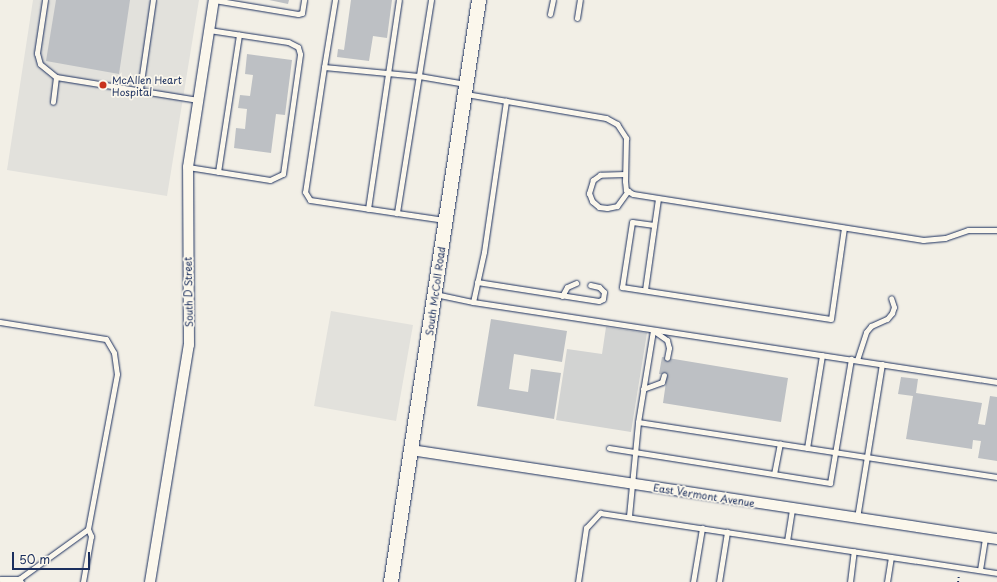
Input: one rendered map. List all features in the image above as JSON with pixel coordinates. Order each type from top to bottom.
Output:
[{"type":"street","name":"South D Street","points":[[150,582],[189,345],[188,167],[214,0]]},
{"type":"street","name":"South McColl Road","points":[[391,582],[479,0]]},
{"type":"street","name":"East Vermont Avenue","points":[[411,450],[997,539]]},
{"type":"lane","points":[[44,0],[37,53],[40,64],[56,77],[140,89],[198,100]]},
{"type":"lane","points":[[140,89],[153,0]]},
{"type":"lane","points":[[214,0],[245,3],[298,14],[302,13],[304,0]]},
{"type":"lane","points":[[335,0],[305,192],[310,200],[446,220]]},
{"type":"lane","points":[[368,209],[399,0]]},
{"type":"lane","points":[[397,213],[431,0]]},
{"type":"lane","points":[[550,14],[553,0]]},
{"type":"lane","points":[[577,18],[580,0]]},
{"type":"lane","points":[[188,167],[270,180],[282,174],[300,54],[298,47],[288,42],[209,30]]},
{"type":"lane","points":[[218,172],[239,35]]},
{"type":"lane","points":[[324,67],[419,76],[506,101],[606,118],[617,124],[626,138],[625,174],[628,191],[617,206],[607,208],[598,207],[592,200],[589,193],[593,180],[600,175],[625,174]]},
{"type":"lane","points":[[53,102],[56,77]]},
{"type":"lane","points":[[473,302],[506,101]]},
{"type":"lane","points":[[628,191],[658,199],[923,240],[945,238],[968,230],[997,230]]},
{"type":"lane","points":[[645,290],[658,199]]},
{"type":"lane","points":[[654,225],[632,222],[622,287],[831,319],[844,228]]},
{"type":"lane","points":[[477,282],[599,301],[603,299],[604,292],[599,287],[590,285]]},
{"type":"lane","points":[[562,296],[567,288],[576,284]]},
{"type":"lane","points":[[435,294],[473,302],[997,382]]},
{"type":"lane","points":[[609,448],[830,483],[854,360],[866,332],[871,326],[887,320],[892,313],[894,307],[891,298]]},
{"type":"lane","points":[[0,322],[106,339],[114,353],[117,374],[88,529],[91,536],[83,582]]},
{"type":"lane","points":[[653,330],[666,340],[669,348],[667,358]]},
{"type":"lane","points":[[629,516],[638,422],[653,330]]},
{"type":"lane","points":[[807,448],[822,355]]},
{"type":"lane","points":[[857,518],[868,458],[882,364]]},
{"type":"lane","points":[[643,389],[662,382],[664,375]]},
{"type":"lane","points":[[638,422],[997,477]]},
{"type":"lane","points":[[774,474],[780,444]]},
{"type":"lane","points":[[787,541],[792,508]]},
{"type":"lane","points":[[578,582],[586,528],[600,513],[629,516],[997,573]]},
{"type":"lane","points":[[693,582],[702,528]]},
{"type":"lane","points":[[0,579],[20,580],[88,529]]},
{"type":"lane","points":[[719,582],[727,532]]},
{"type":"lane","points":[[980,570],[985,537]]},
{"type":"lane","points":[[850,582],[854,551]]},
{"type":"lane","points":[[887,582],[891,557]]},
{"type":"shaded area","name":"McAllen Heart Hospital","points":[[33,0],[199,0],[167,196],[7,170]]},
{"type":"shaded area","points":[[331,311],[413,325],[396,421],[314,406]]},
{"type":"shaded area","points":[[606,327],[647,333],[631,432],[556,420],[567,349],[602,354]]},
{"type":"building","points":[[56,0],[130,0],[119,74],[46,61]]},
{"type":"building","points":[[269,0],[289,0],[288,4]]},
{"type":"building","points":[[351,0],[392,0],[387,38],[373,36],[369,61],[337,57],[338,49],[344,50]]},
{"type":"building","points":[[247,54],[292,60],[285,115],[276,114],[271,153],[234,148],[236,128],[245,129],[247,109],[238,108],[240,95],[250,96],[253,75],[245,74]]},
{"type":"building","points":[[491,319],[567,331],[562,362],[514,354],[509,389],[528,392],[531,369],[561,373],[554,419],[477,406]]},
{"type":"building","points":[[662,357],[788,378],[781,422],[663,403],[667,375],[659,374]]},
{"type":"building","points":[[901,377],[918,379],[916,393],[982,403],[978,424],[985,425],[990,396],[997,397],[997,461],[978,458],[981,441],[973,440],[972,449],[906,439],[913,396],[898,394]]},
{"type":"place","name":"McAllen Heart Hospital","points":[[103,85]]}]
